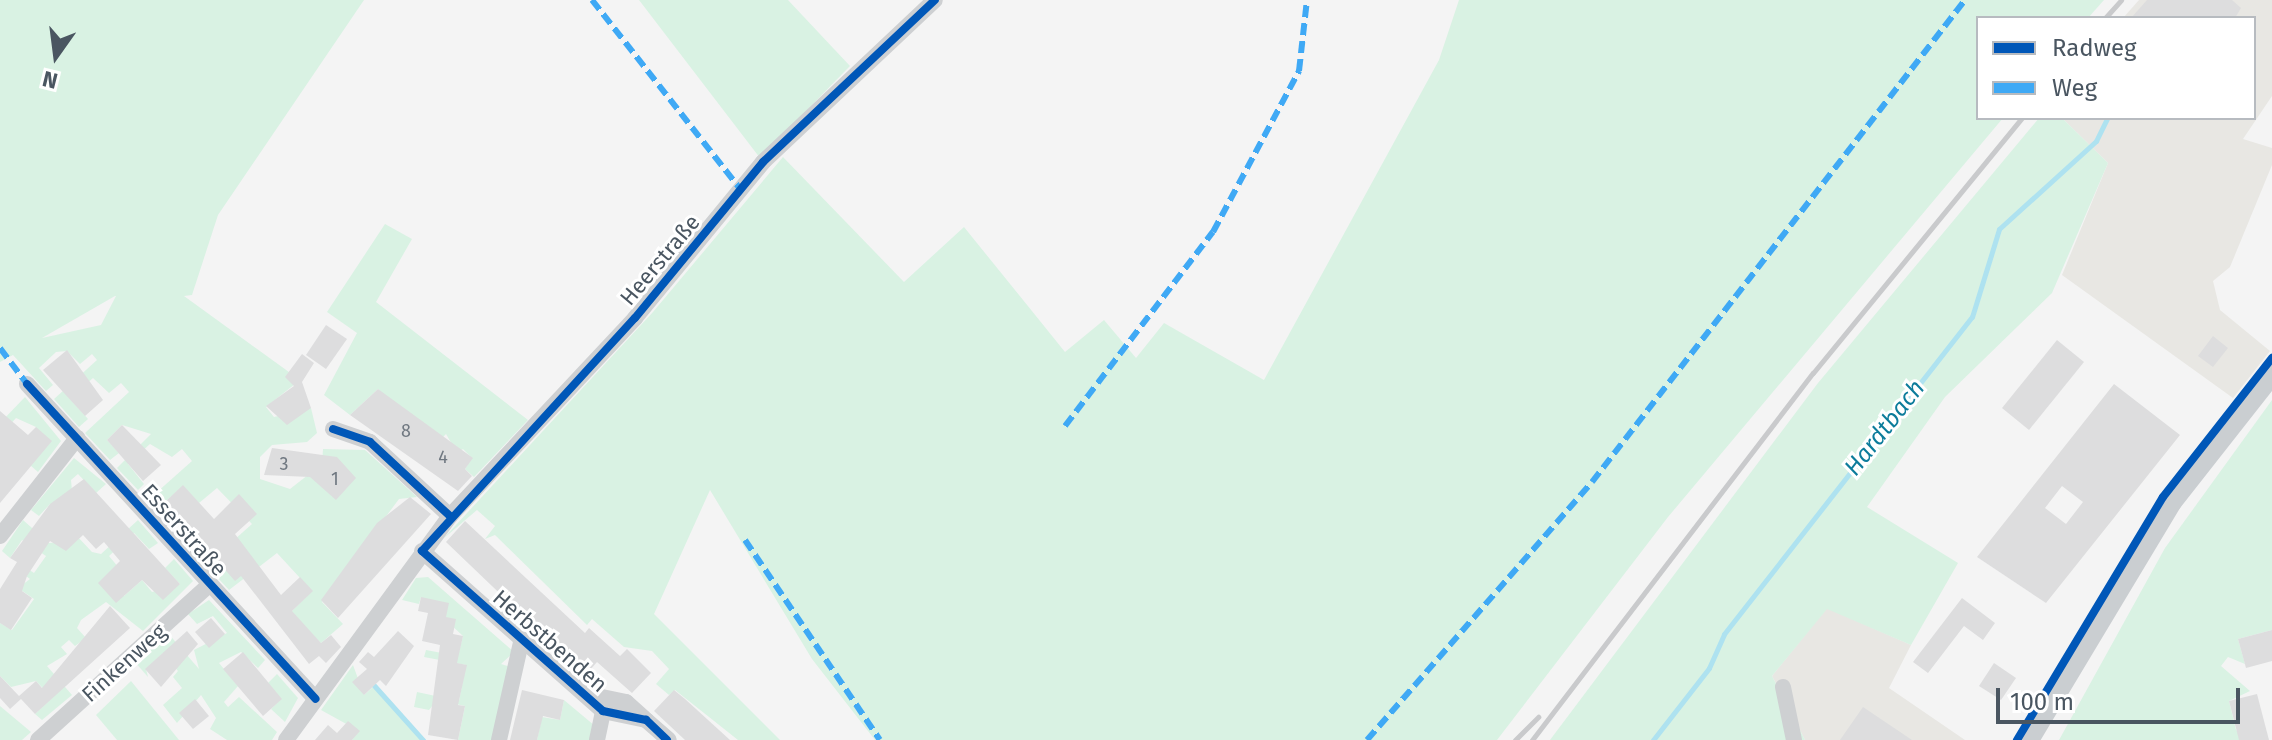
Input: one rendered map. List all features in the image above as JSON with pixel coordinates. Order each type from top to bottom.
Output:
[{"type":"main road","points":[[2029,740],[2172,502],[2272,375]]},
{"type":"street","name":"Heerstraße","points":[[286,740],[450,516],[616,341],[763,162],[935,0]]},
{"type":"street","name":"Esserstraße","points":[[27,384],[316,699]]},
{"type":"street","points":[[333,429],[370,442],[450,516]]},
{"type":"street","points":[[0,536],[77,438]]},
{"type":"street","name":"Herbstbenden","points":[[422,551],[521,642],[603,711],[646,720]]},
{"type":"street","name":"Finkenweg","points":[[38,740],[209,585]]},
{"type":"street","points":[[499,740],[521,642]]},
{"type":"street","points":[[1783,687],[1794,740]]},
{"type":"street","name":"Herbstbenden","points":[[581,693],[626,702],[667,739]]},
{"type":"street","points":[[597,740],[603,711]]},
{"type":"shaded area","points":[[2139,0],[2272,0],[2272,96],[2256,120],[2256,16],[2125,16]]},
{"type":"shaded area","points":[[2064,120],[2256,120],[2243,139],[2272,148],[2272,165],[2230,267],[2213,281],[2220,310],[2270,351],[2233,398],[2062,275],[2108,163]]},
{"type":"shaded area","points":[[1827,608],[1911,645],[1889,688],[1965,740],[1805,740],[1772,676]]},
{"type":"green space","points":[[0,0],[364,0],[218,215],[192,295],[184,296],[300,380],[266,407],[274,417],[311,408],[317,433],[307,442],[272,445],[260,457],[260,479],[290,489],[322,464],[323,449],[365,450],[417,497],[399,499],[322,602],[343,624],[321,643],[290,613],[312,591],[277,553],[229,590],[206,565],[252,524],[217,488],[199,503],[183,486],[165,502],[180,519],[171,527],[147,501],[192,461],[182,449],[172,457],[150,444],[128,464],[144,484],[138,490],[117,468],[151,434],[122,425],[107,440],[119,453],[110,460],[85,433],[129,392],[121,383],[109,393],[93,378],[70,399],[88,419],[79,427],[54,399],[97,360],[92,354],[80,364],[67,351],[56,352],[39,368],[53,385],[46,391],[13,355],[0,362]],"holes":[[[116,296],[101,325],[42,338]]]},
{"type":"green space","points":[[639,0],[788,0],[850,66],[760,158]]},
{"type":"green space","points":[[1459,0],[2104,0],[2090,16],[1976,16],[1976,120],[2001,120],[1668,517],[1497,740],[875,740],[812,659],[710,490],[654,614],[780,740],[738,740],[675,690],[669,695],[656,684],[669,669],[652,651],[624,647],[592,619],[587,625],[495,535],[485,539],[495,526],[477,510],[443,539],[653,312],[783,157],[904,282],[964,227],[1065,352],[1104,320],[1136,358],[1164,323],[1264,380],[1439,60]]},
{"type":"green space","points":[[2037,120],[2064,120],[2108,163],[2052,293],[1945,397],[1867,507],[1958,563],[1911,645],[1827,609],[1772,676],[1805,740],[1550,740],[1818,383]]},
{"type":"green space","points":[[385,224],[412,239],[376,302],[528,420],[474,477],[465,469],[472,458],[463,449],[457,453],[446,434],[436,444],[378,389],[350,415],[324,395],[357,333],[327,312]]},
{"type":"green space","points":[[25,397],[61,441],[38,472],[30,465],[36,427],[16,418],[0,436],[0,423]]},
{"type":"green space","points":[[2272,400],[2272,630],[2238,639],[2245,664],[2228,657],[2221,666],[2250,691],[2229,701],[2236,730],[2252,740],[2059,740],[2165,548]]},
{"type":"green space","points":[[74,458],[106,484],[96,493],[78,474],[71,480],[76,535],[92,552],[101,554],[138,520],[158,543],[149,549],[134,533],[109,556],[124,574],[124,596],[142,580],[152,592],[180,584],[165,568],[174,559],[193,581],[143,631],[106,602],[81,620],[77,628],[86,638],[75,646],[69,640],[61,647],[67,654],[47,666],[72,695],[42,720],[35,714],[52,698],[36,681],[11,687],[0,676],[0,623],[12,630],[34,599],[18,588],[30,579],[19,571],[22,565],[34,573],[46,556],[22,540],[10,558],[2,551],[23,520],[49,543],[61,542],[68,519],[50,504],[39,516],[31,510]]},
{"type":"green space","points":[[428,577],[514,652],[501,664],[511,667],[495,740],[458,740],[465,706],[437,700],[429,710],[414,707],[417,692],[459,701],[466,665],[424,657],[426,650],[458,656],[463,636],[421,597],[419,604],[402,600],[416,578]]},
{"type":"green space","points":[[209,600],[265,660],[258,668],[241,652],[219,663],[238,686],[224,702],[228,707],[239,697],[277,732],[272,740],[227,740],[210,729],[216,718],[201,695],[177,723],[163,705],[182,688],[173,677],[178,671],[163,653],[146,669],[148,677],[134,661],[167,632],[199,669],[194,650],[227,633],[213,616],[197,624],[188,614]]},
{"type":"green space","points":[[353,665],[364,695],[373,687],[421,740],[352,740],[359,731],[321,710]]},
{"type":"green space","points":[[277,674],[298,698],[285,722],[271,709],[281,699],[268,683]]},
{"type":"green space","points":[[131,681],[179,740],[117,740],[96,715]]},
{"type":"green space","points":[[564,700],[595,726],[592,740],[537,740],[542,717],[560,720]]},
{"type":"green space","points":[[0,706],[31,732],[22,740],[0,740]]},
{"type":"building","points":[[2147,0],[2232,0],[2241,8],[2236,16],[2133,16]]},
{"type":"building","points":[[326,325],[347,339],[326,369],[306,355]]},
{"type":"building","points":[[2213,336],[2228,348],[2213,367],[2198,356]]},
{"type":"building","points":[[2057,340],[2084,362],[2029,430],[2002,408]]},
{"type":"building","points":[[67,350],[103,400],[85,416],[43,370]]},
{"type":"building","points":[[302,354],[314,363],[302,382],[311,408],[287,425],[266,406],[294,386],[285,377]]},
{"type":"building","points":[[2114,384],[2180,435],[2046,603],[1977,557]],"holes":[[[2062,486],[2083,502],[2066,524],[2045,508]]]},
{"type":"building","points":[[378,389],[473,458],[465,469],[472,476],[458,491],[350,415]]},
{"type":"building","points":[[0,411],[28,435],[36,427],[52,441],[0,503]]},
{"type":"building","points":[[122,425],[161,465],[143,481],[107,440]]},
{"type":"building","points":[[272,448],[337,457],[356,478],[336,500],[310,477],[264,475]]},
{"type":"building","points":[[84,479],[180,584],[163,600],[142,580],[116,603],[98,583],[120,561],[104,542],[96,549],[83,535],[66,551],[50,541],[27,576],[22,591],[32,598],[11,630],[0,623],[0,589],[17,562],[10,558],[50,504]]},
{"type":"building","points":[[183,485],[214,519],[239,494],[257,514],[235,534],[281,595],[300,577],[313,591],[292,611],[321,643],[331,635],[341,647],[326,663],[319,656],[309,664],[241,576],[235,581],[165,502]]},
{"type":"building","points":[[410,497],[431,514],[338,618],[321,600],[377,523]]},
{"type":"building","points":[[465,521],[585,633],[589,628],[620,656],[627,649],[651,673],[632,693],[597,662],[590,670],[562,645],[558,649],[446,542]]},
{"type":"building","points":[[421,597],[449,603],[446,617],[456,619],[453,634],[463,636],[457,663],[467,665],[458,705],[465,706],[458,740],[428,735],[440,645],[422,641],[428,613],[418,611]]},
{"type":"building","points":[[1962,598],[1995,623],[1983,640],[1964,626],[1928,673],[1913,662]]},
{"type":"building","points":[[110,606],[130,628],[35,714],[21,699],[10,709],[0,698],[0,676],[19,696],[36,681],[42,688]]},
{"type":"building","points":[[211,618],[225,634],[209,648],[195,632]]},
{"type":"building","points":[[2272,630],[2272,661],[2246,668],[2238,639]]},
{"type":"building","points":[[187,631],[198,644],[161,687],[145,669]]},
{"type":"building","points":[[398,631],[414,646],[386,686],[380,680],[364,695],[352,682],[367,669],[359,662],[368,652],[374,657]]},
{"type":"building","points":[[243,652],[282,699],[263,716],[223,669]]},
{"type":"building","points":[[1994,663],[2016,678],[2001,700],[1979,686]]},
{"type":"building","points":[[522,690],[564,700],[560,720],[543,716],[537,740],[510,740]]},
{"type":"building","points":[[674,690],[730,740],[685,740],[654,711]]},
{"type":"building","points":[[2257,694],[2269,740],[2239,740],[2229,701]]},
{"type":"building","points":[[195,699],[209,716],[193,729],[179,713]]},
{"type":"building","points":[[1863,707],[1912,740],[1840,740]]},
{"type":"building","points":[[348,721],[360,731],[352,740],[315,740],[328,725],[337,733]]},
{"type":"waterway","name":"Hardtbach","points":[[1653,740],[1709,668],[1724,634],[1972,317],[1999,229],[2096,141],[2106,120]]},
{"type":"waterway","points":[[371,682],[423,740]]},
{"type":"railway","points":[[2107,16],[2121,0]]},
{"type":"railway","points":[[1532,740],[1813,373],[2020,120]]},
{"type":"railway","points":[[1515,740],[1538,717]]},
{"type":"marked path","points":[[592,0],[741,190]]},
{"type":"marked path","points":[[1065,426],[1213,232],[1299,71],[1307,0]]},
{"type":"marked path","points":[[1367,740],[1592,482],[1965,0]]},
{"type":"marked path","points":[[0,348],[27,384]]},
{"type":"marked path","points":[[745,540],[880,740]]},
{"type":"cycle path","points":[[667,740],[646,720],[603,711],[422,551],[635,318],[763,162],[935,0]]},
{"type":"cycle path","points":[[2017,740],[2163,497],[2272,358]]},
{"type":"cycle path","points":[[27,384],[316,699]]},
{"type":"cycle path","points":[[333,429],[370,442],[450,516]]}]
